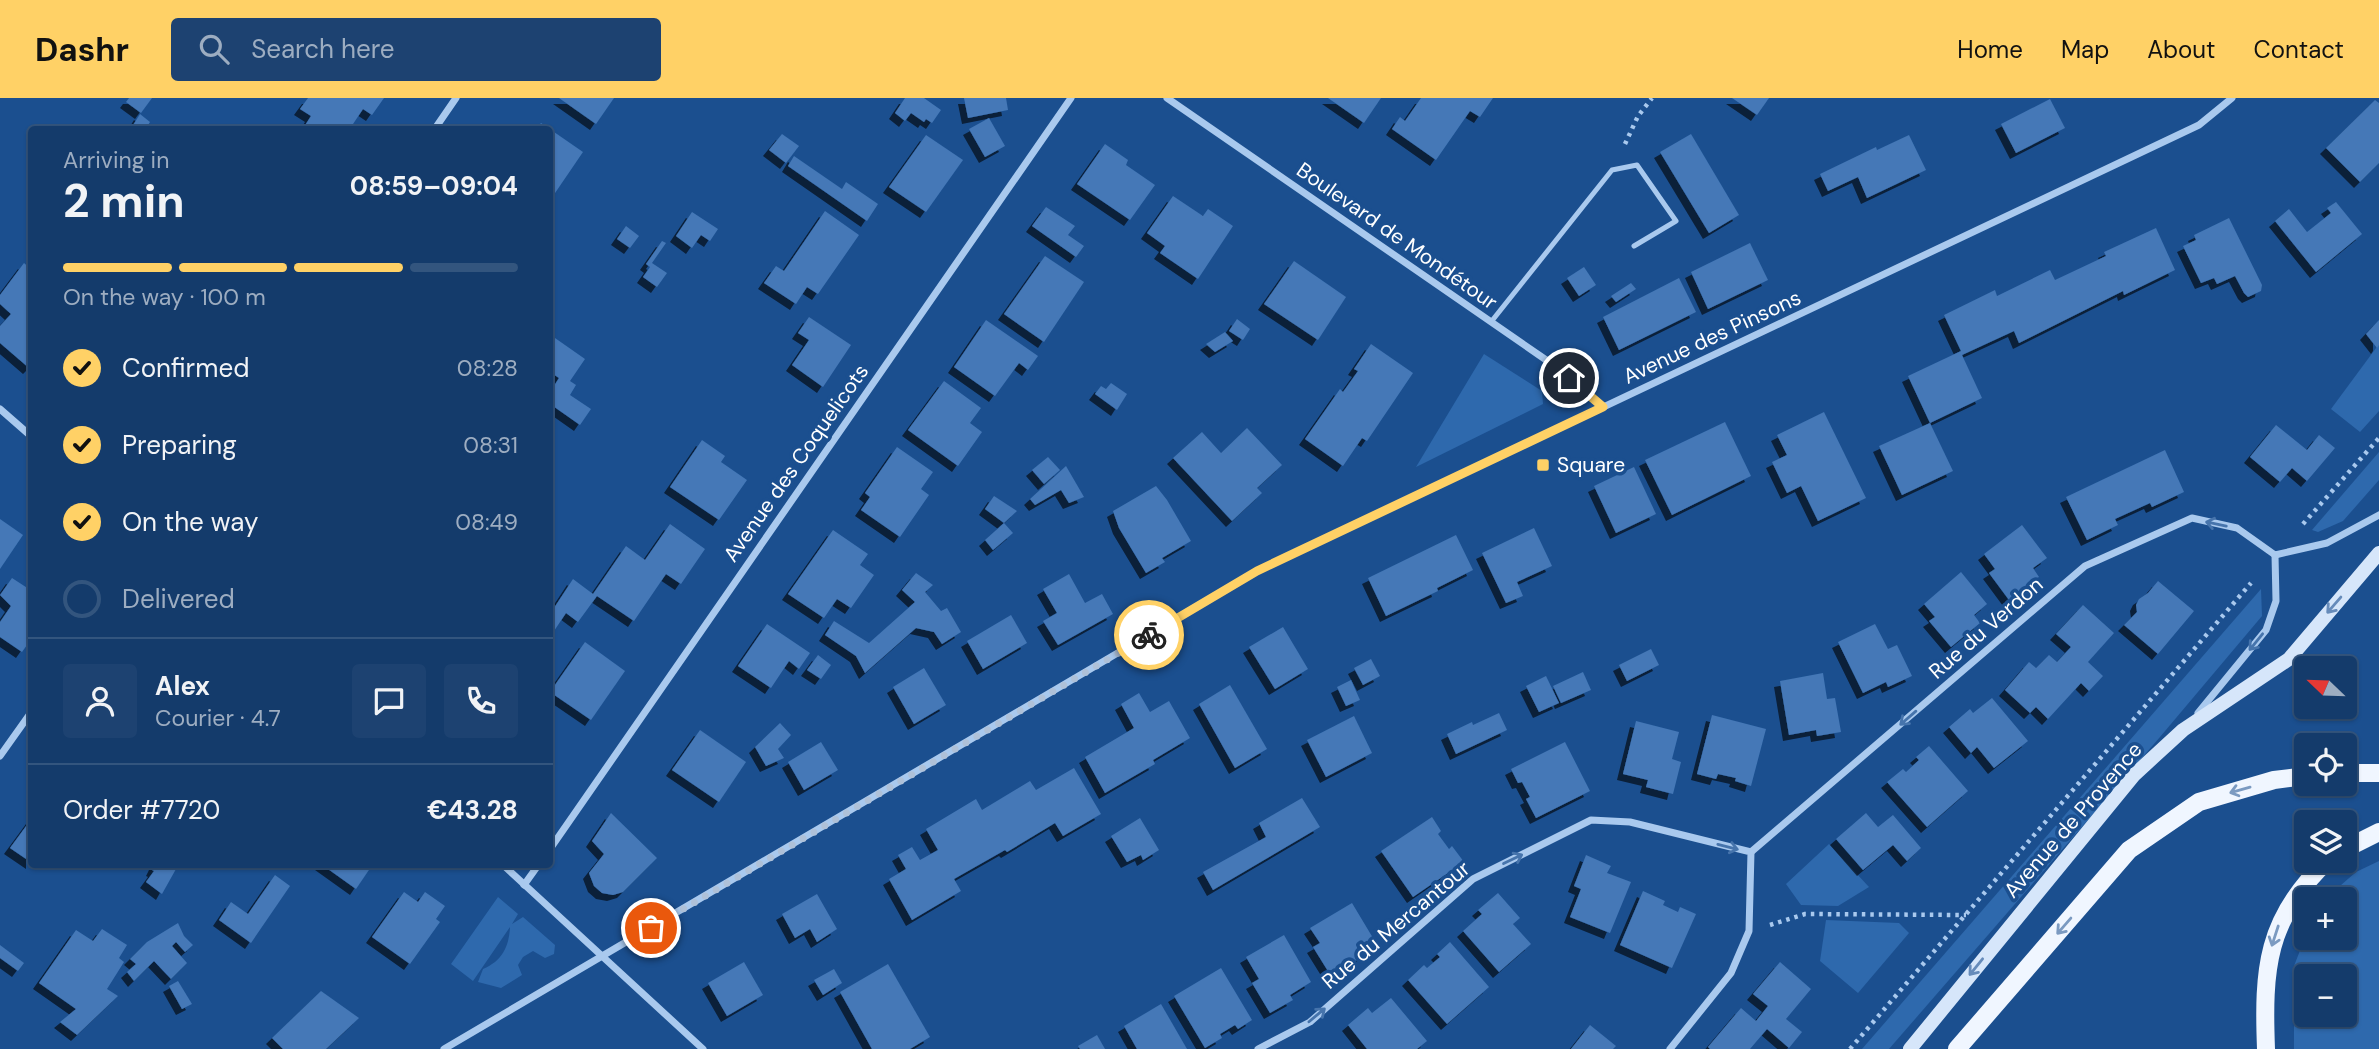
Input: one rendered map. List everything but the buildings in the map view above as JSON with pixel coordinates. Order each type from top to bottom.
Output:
[{"type":"main road","points":[[2357,773],[2379,773]]},
{"type":"main road","points":[[1958,1049],[2129,850],[2199,802],[2274,780],[2294,778]]},
{"type":"main road","points":[[2357,843],[2379,832]]},
{"type":"main road","points":[[2266,1049],[2271,945],[2290,903],[2314,873]]},
{"type":"street","points":[[437,126],[456,98]]},
{"type":"street","name":"Avenue des Coquelicots","points":[[553,845],[1072,98]]},
{"type":"street","name":"Boulevard de Mondétour","points":[[1167,98],[1552,364],[1603,407]]},
{"type":"street","name":"Avenue des Pinsons","points":[[444,1049],[1257,571],[2200,125],[2232,98]]},
{"type":"street","points":[[0,409],[28,434]]},
{"type":"street","points":[[2183,730],[2266,630],[2276,601],[2275,555],[2327,543],[2379,515]]},
{"type":"street","name":"Rue du Verdon","points":[[1751,852],[2085,565],[2192,519],[2236,528],[2275,555]]},
{"type":"street","name":"Avenue de Provence","points":[[1910,1049],[2134,775],[2183,730],[2289,659],[2379,554]]},
{"type":"street","points":[[0,756],[28,716]]},
{"type":"street","name":"Rue du Mercantour","points":[[1258,1049],[1310,1022],[1473,879],[1591,820],[1630,822],[1751,852]]},
{"type":"street","points":[[1670,1049],[1731,973],[1749,931],[1751,852]]},
{"type":"street","points":[[506,868],[703,1049]]},
{"type":"street","points":[[524,885],[536,868]]},
{"type":"lane","points":[[1491,322],[1612,170],[1637,165],[1676,221],[1634,246]]},
{"type":"path","points":[[1612,170],[1638,117],[1651,98]]},
{"type":"path","points":[[1850,1049],[2379,438]]},
{"type":"path","points":[[1749,931],[1805,914],[1966,915]]},
{"type":"shaded area","points":[[2379,344],[2379,411],[2360,432],[2331,409]]},
{"type":"shaded area","points":[[1484,354],[1542,391],[1543,404],[1416,467]]},
{"type":"shaded area","points":[[2379,452],[2379,480],[2343,521],[2318,532],[2312,530]]},
{"type":"shaded area","points":[[2261,589],[2262,616],[2160,737],[1889,1049],[1862,1049]]},
{"type":"shaded area","points":[[1829,844],[1869,887],[1838,906],[1801,905],[1786,884]]},
{"type":"shaded area","points":[[2379,861],[2379,1049],[2294,1049],[2294,1027],[2357,1027],[2357,964],[2295,964],[2300,950],[2357,950],[2357,887],[2339,887],[2357,872]]},
{"type":"shaded area","points":[[498,897],[518,914],[512,924],[523,917],[555,945],[554,954],[545,958],[533,951],[523,957],[518,965],[522,975],[501,988],[478,982],[483,969],[503,953],[510,927],[473,981],[451,964]]},
{"type":"shaded area","points":[[1826,920],[1899,923],[1909,933],[1858,993],[1820,961]]},
{"type":"way so far","points":[[651,928],[1149,635]]},
{"type":"place","name":"Square","points":[[1543,465]]},
{"type":"route","points":[[1149,635],[1257,571],[1603,407],[1569,378]]}]
